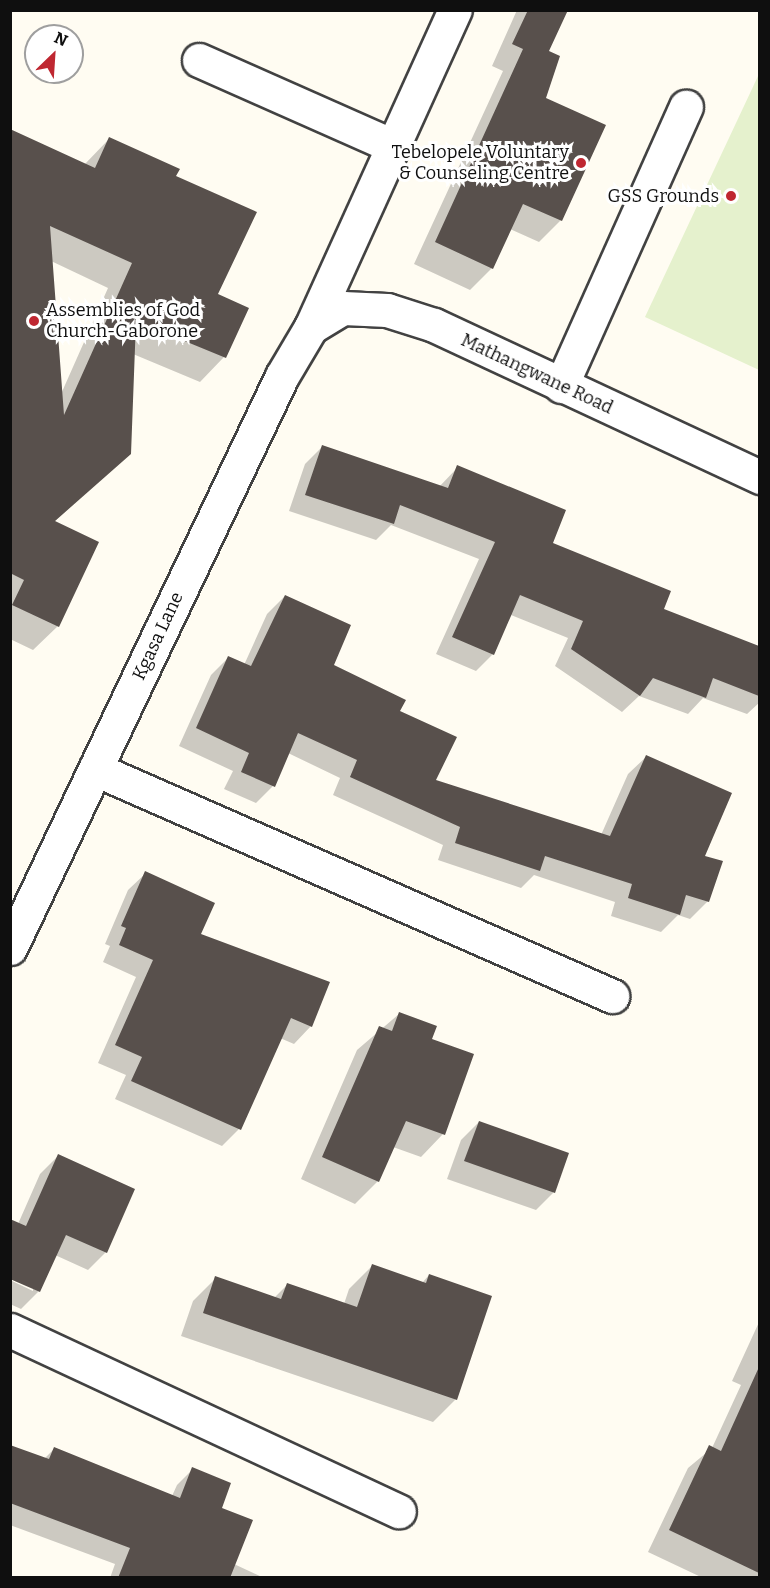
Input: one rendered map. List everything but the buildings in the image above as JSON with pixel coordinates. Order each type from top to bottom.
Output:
[{"type":"street","name":"Kgasa Lane","points":[[10,948],[282,376],[310,327],[455,10]]},
{"type":"street","points":[[199,60],[393,146]]},
{"type":"street","points":[[561,386],[686,107]]},
{"type":"street","name":"Mathangwane Road","points":[[310,327],[343,308],[387,310],[434,325],[759,477]]},
{"type":"street","points":[[95,769],[612,996]]},
{"type":"street","points":[[10,1330],[399,1512]]},
{"type":"green space","name":"GSS Grounds","points":[[759,74],[760,370],[645,317]]},
{"type":"place","name":"Tebelopele Voluntary & Counseling Centre","points":[[581,163]]},
{"type":"place","name":"GSS Grounds","points":[[731,196]]},
{"type":"place","name":"Assemblies of God Church-Gaborone","points":[[34,321]]}]
